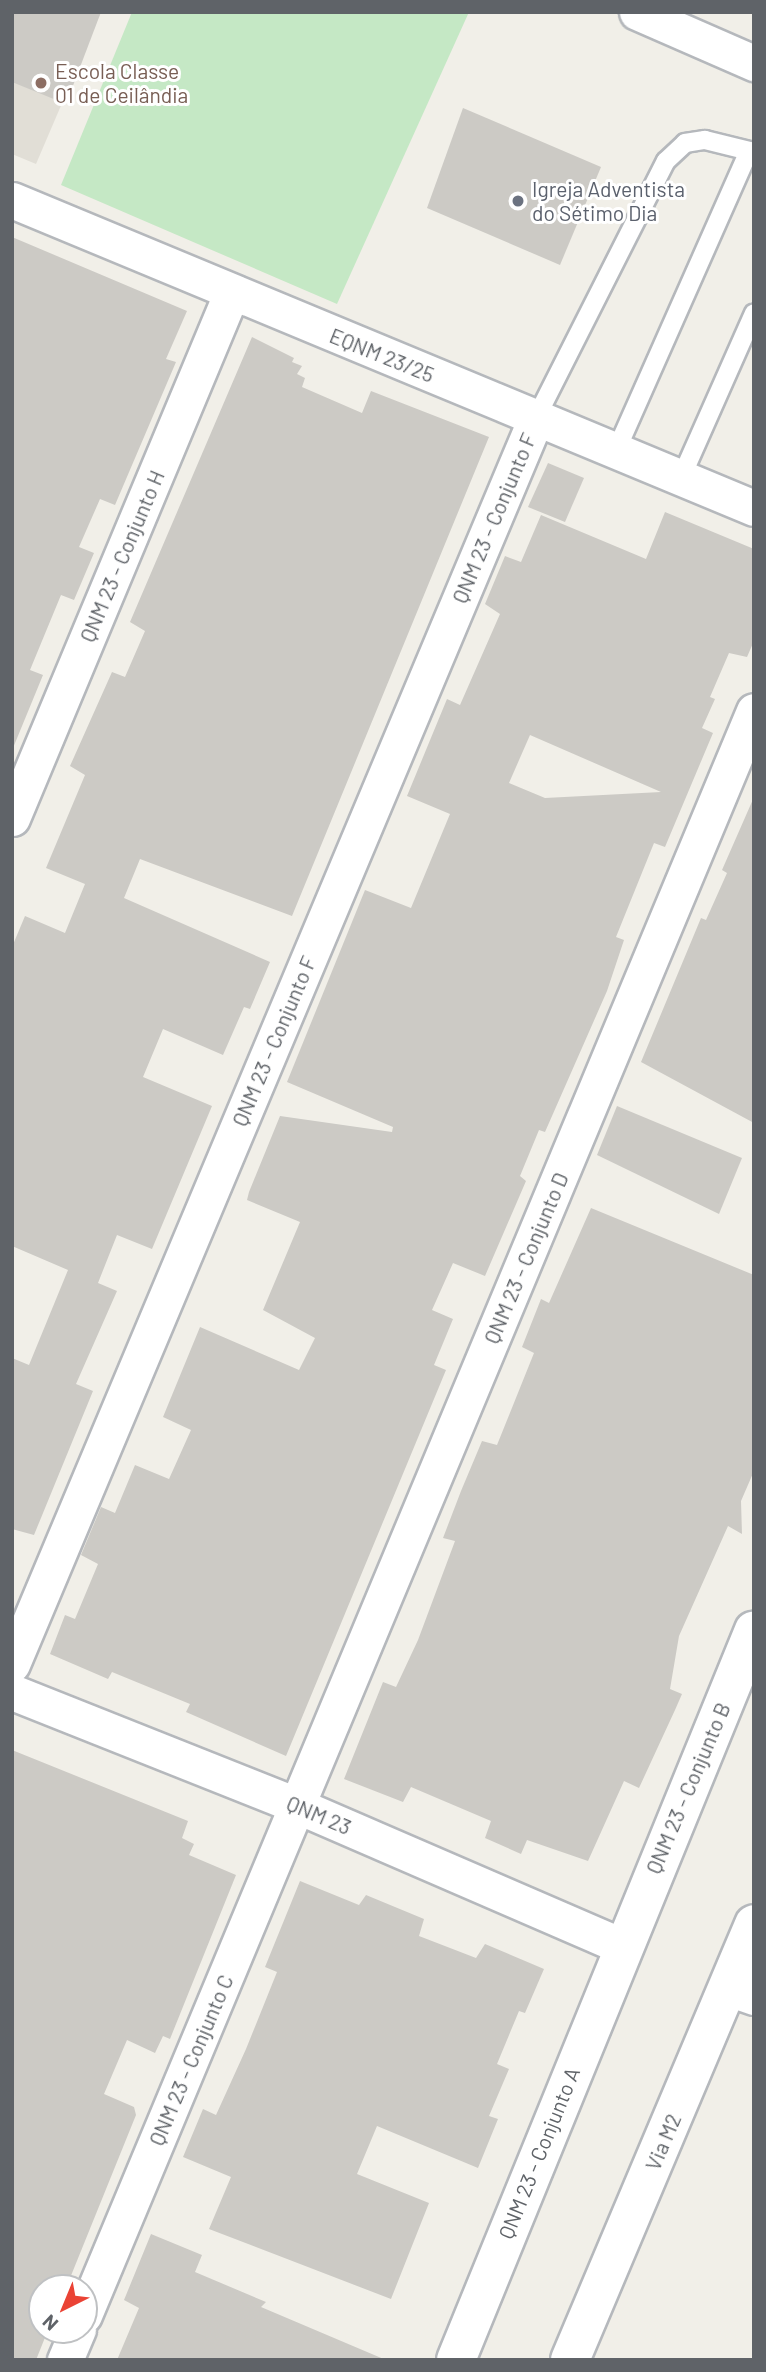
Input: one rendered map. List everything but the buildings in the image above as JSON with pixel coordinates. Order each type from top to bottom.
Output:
[{"type":"main road","name":"QNM 23 - Conjunto B","points":[[622,1946],[754,1630]]},
{"type":"main road","name":"Via M2","points":[[570,2360],[741,1992],[754,1924]]},
{"type":"main road","name":"QNM 23 - Conjunto A","points":[[456,2360],[622,1946]]},
{"type":"street","points":[[637,12],[693,24],[754,63]]},
{"type":"street","name":"EQNM 23/25","points":[[12,200],[231,294],[681,478],[752,502]]},
{"type":"street","name":"QNM 23 - Conjunto H","points":[[12,818],[231,294]]},
{"type":"street","name":"QNM 23 - Conjunto F","points":[[12,1664],[536,418]]},
{"type":"street","name":"QNM 23 - Conjunto D","points":[[298,1806],[754,711]]},
{"type":"street","name":"QNM 23","points":[[12,1692],[298,1806],[622,1946]]},
{"type":"street","name":"QNM 23 - Conjunto C","points":[[98,2282],[298,1806]]},
{"type":"lane","points":[[536,418],[666,161],[685,143],[705,140],[751,151],[616,451]]},
{"type":"lane","points":[[681,478],[754,313]]},
{"type":"shaded area","name":"Escola Classe 01 de Ceilândia","points":[[12,12],[101,12],[36,164],[12,154]]},
{"type":"green space","points":[[132,12],[469,12],[337,304],[61,185]]},
{"type":"place","name":"Escola Classe 01 de Ceilândia","points":[[41,83]]},
{"type":"place","name":"Igreja Adventista do Sétimo Dia","points":[[518,201]]}]
